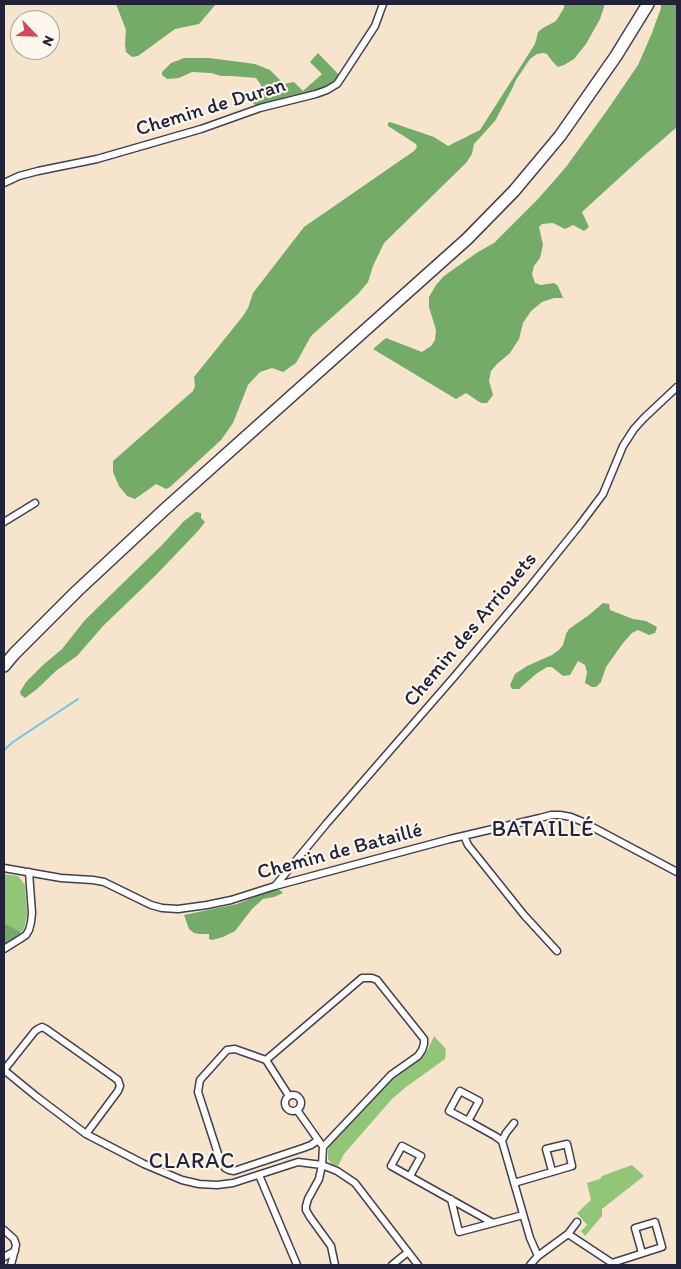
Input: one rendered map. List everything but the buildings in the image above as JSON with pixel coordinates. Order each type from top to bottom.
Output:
[{"type":"highway","points":[[4,666],[76,591],[466,239],[514,191],[565,128],[616,56],[648,4]]},
{"type":"street","name":"Chemin de Duran","points":[[4,183],[19,176],[38,171],[97,159],[201,129],[260,108],[327,90],[337,84],[375,26],[383,4]]},
{"type":"street","name":"Chemin des Arriouets","points":[[276,886],[327,823],[530,588],[580,526],[602,494],[623,446],[634,429],[677,387]]},
{"type":"street","points":[[4,522],[36,503]]},
{"type":"street","name":"Chemin de Bataillé","points":[[4,868],[62,878],[104,882],[150,905],[178,909],[231,900],[276,886],[464,836],[551,815],[560,815],[583,822],[677,872]]},
{"type":"street","points":[[464,836],[468,845],[557,951]]},
{"type":"street","points":[[4,949],[26,935],[29,930],[32,913],[29,872]]},
{"type":"street","points":[[266,1060],[362,978],[367,977],[377,980],[424,1038],[424,1044],[418,1056],[392,1076],[323,1147]]},
{"type":"street","points":[[86,1134],[118,1091],[120,1086],[118,1080],[46,1029],[38,1028],[4,1070],[86,1134],[144,1164],[182,1180],[199,1184],[217,1185],[233,1183],[298,1162],[322,1165],[337,1171],[355,1183],[418,1265]]},
{"type":"street","points":[[289,1096],[266,1060],[235,1049],[227,1050],[200,1080],[198,1092],[221,1163],[225,1168],[234,1170],[303,1148],[318,1140]]},
{"type":"street","points":[[468,1121],[479,1101],[460,1091],[449,1111],[502,1141],[530,1238],[538,1256]]},
{"type":"street","points":[[294,1094],[300,1098],[301,1104],[297,1110],[293,1111],[287,1107],[286,1100],[294,1094]]},
{"type":"street","points":[[297,1110],[323,1147],[319,1179],[308,1199],[306,1210],[331,1246],[335,1265]]},
{"type":"street","points":[[502,1141],[514,1123]]},
{"type":"street","points":[[514,1183],[572,1166],[566,1144],[546,1149],[552,1171]]},
{"type":"street","points":[[410,1176],[421,1156],[402,1146],[391,1166],[493,1223]]},
{"type":"street","points":[[259,1175],[297,1265]]},
{"type":"street","points":[[452,1199],[460,1232],[523,1215]]},
{"type":"street","points":[[530,1265],[538,1256],[568,1234],[577,1222]]},
{"type":"street","points":[[568,1234],[613,1264],[662,1247],[655,1222],[635,1228],[642,1253]]},
{"type":"street","points":[[4,1230],[14,1239],[16,1245],[11,1265]]},
{"type":"street","points":[[4,1257],[15,1251]]},
{"type":"street","points":[[392,1265],[408,1252]]},
{"type":"green space","points":[[116,4],[216,4],[199,24],[175,29],[138,56],[132,57],[126,52],[126,30]]},
{"type":"green space","points":[[564,4],[605,4],[600,19],[586,44],[574,59],[558,67],[547,54],[537,54],[530,59],[516,80],[495,121],[474,144],[472,154],[466,163],[384,243],[368,282],[358,294],[311,336],[296,363],[283,372],[272,368],[260,372],[248,385],[233,423],[221,440],[170,487],[166,489],[156,484],[135,499],[127,496],[119,486],[113,472],[113,461],[193,391],[195,386],[194,377],[243,316],[253,293],[304,227],[414,151],[417,147],[416,144],[388,126],[388,123],[390,122],[434,137],[448,146],[480,130],[535,44],[538,32],[556,21],[564,8]]},
{"type":"green space","points":[[661,4],[677,4],[677,127],[582,212],[589,227],[584,231],[573,225],[565,229],[553,223],[542,224],[539,227],[543,245],[540,258],[534,266],[532,274],[535,283],[541,285],[554,283],[558,286],[563,298],[554,298],[542,302],[531,311],[523,323],[519,339],[510,353],[491,371],[489,381],[493,395],[487,403],[481,403],[466,393],[456,399],[373,349],[386,338],[422,352],[431,346],[435,340],[436,330],[429,307],[429,297],[436,285],[444,276],[494,243],[538,199],[566,167],[638,65],[652,33]]},
{"type":"green space","points":[[318,53],[339,75],[331,84],[315,92],[257,106],[251,102],[252,96],[260,92],[261,85],[256,78],[192,72],[179,78],[167,79],[162,75],[162,72],[171,63],[184,58],[209,58],[255,64],[270,70],[284,84],[294,82],[303,91],[322,74],[310,62]]},
{"type":"green space","points":[[196,512],[201,513],[201,518],[205,522],[155,576],[103,626],[77,656],[57,670],[25,698],[21,695],[20,692],[26,682],[62,649],[85,620],[184,521]]},
{"type":"green space","points":[[603,603],[609,604],[610,610],[633,619],[646,621],[657,627],[655,633],[649,635],[638,630],[632,633],[606,667],[601,682],[596,687],[585,683],[587,672],[585,665],[578,661],[570,675],[563,676],[552,667],[547,667],[519,689],[512,689],[510,685],[515,674],[559,650],[569,629]]},
{"type":"green space","points":[[4,874],[18,876],[25,885],[27,914],[24,929],[21,932],[4,923]]},
{"type":"green space","points":[[272,890],[280,890],[283,893],[263,899],[252,909],[235,931],[223,937],[212,940],[209,939],[209,934],[194,933],[189,929],[184,915],[237,904]]},
{"type":"green space","points":[[4,923],[21,932],[15,939],[4,945]]},
{"type":"green space","points":[[434,1036],[446,1049],[445,1059],[392,1099],[344,1154],[338,1166],[332,1164],[328,1159],[330,1145],[393,1078],[427,1051]]},
{"type":"green space","points":[[632,1165],[644,1176],[602,1209],[602,1216],[585,1236],[581,1231],[587,1225],[577,1213],[591,1200],[587,1183]]},
{"type":"waterway","points":[[4,750],[78,699]]},
{"type":"district","name":"BATAILLÉ","points":[[543,830]]},
{"type":"district","name":"CLARAC","points":[[192,1162]]}]
